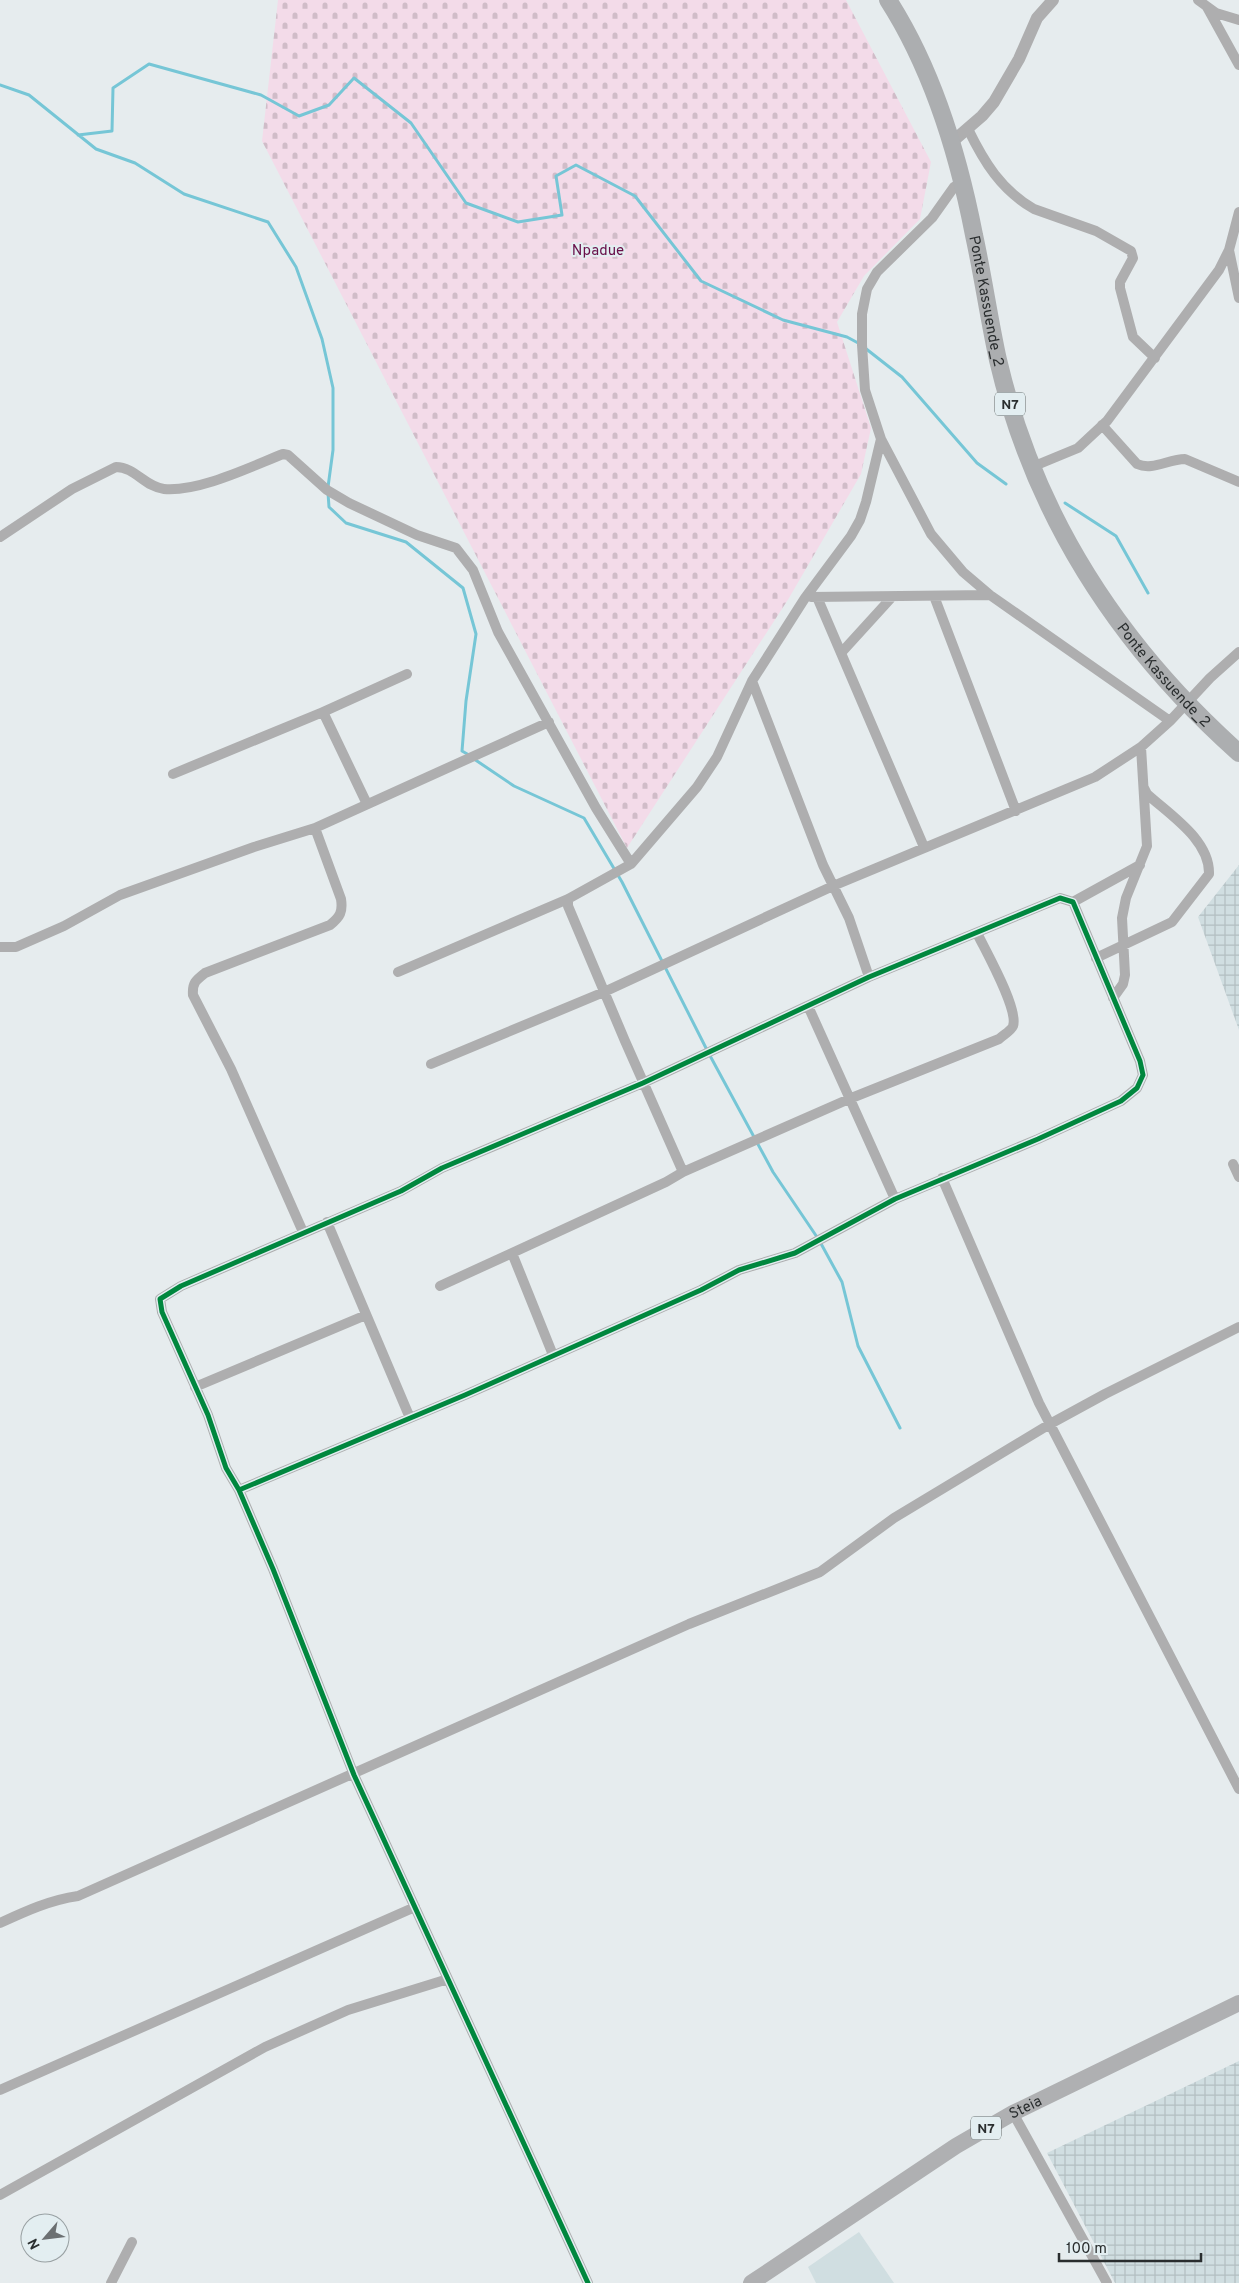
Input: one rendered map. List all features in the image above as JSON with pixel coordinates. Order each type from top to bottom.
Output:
[{"type":"highway","name":"Ponte Kassuende_2","points":[[888,0],[899,16],[931,83],[952,142],[1001,371],[1012,412],[1032,467],[1090,584],[1119,626],[1188,704],[1239,753]]},
{"type":"main road","name":"Steia","points":[[750,2283],[945,2152],[1013,2113],[1239,2003]]},
{"type":"street","points":[[952,142],[968,129],[994,102],[1019,59],[1037,18],[1053,0]]},
{"type":"street","points":[[1198,0],[1207,7],[1239,20]]},
{"type":"street","points":[[1207,7],[1239,65]]},
{"type":"street","points":[[968,129],[991,172],[1013,195],[1025,204],[1096,231],[1131,251],[1133,258],[1120,282],[1120,288],[1132,337],[1155,358]]},
{"type":"street","points":[[962,182],[954,187],[932,218],[877,272],[868,289],[862,314],[865,390],[881,439],[931,534],[963,572],[990,595],[1170,721]]},
{"type":"street","points":[[1239,212],[1233,244],[1239,298]]},
{"type":"street","points":[[1032,467],[1078,448],[1102,425],[1155,358],[1219,270],[1233,244]]},
{"type":"street","points":[[1102,425],[1136,464],[1142,466],[1167,464],[1178,459],[1185,459],[1239,482]]},
{"type":"street","points":[[398,972],[568,900],[631,864],[697,787],[717,757],[752,681],[805,598],[851,536],[860,520],[881,439]]},
{"type":"street","points":[[0,537],[72,489],[116,467],[124,467],[144,482],[162,489],[182,489],[200,485],[283,454],[288,455],[328,490],[349,503],[417,535],[456,548],[472,570],[498,632],[596,808],[631,864]]},
{"type":"street","points":[[805,598],[990,595]]},
{"type":"street","points":[[934,596],[1016,811]]},
{"type":"street","points":[[817,597],[924,847]]},
{"type":"street","points":[[841,653],[892,597]]},
{"type":"street","points":[[431,1064],[604,992],[833,886],[1095,777],[1141,747],[1188,704],[1210,678],[1239,652]]},
{"type":"street","points":[[173,774],[323,712],[407,674]]},
{"type":"street","points":[[752,681],[798,803],[833,886],[849,918],[869,977]]},
{"type":"street","points":[[323,712],[367,804]]},
{"type":"street","points":[[0,947],[16,948],[64,926],[120,895],[254,847],[315,828],[548,722]]},
{"type":"street","points":[[1113,998],[1123,984],[1125,969],[1122,918],[1126,898],[1147,846],[1141,747]]},
{"type":"street","points":[[1096,958],[1172,922],[1209,874],[1203,850],[1191,834],[1147,794],[1144,788]]},
{"type":"street","points":[[303,1232],[231,1069],[193,995],[192,986],[196,980],[205,974],[330,925],[339,918],[342,909],[341,899],[315,828]]},
{"type":"street","points":[[588,2283],[354,1775],[273,1569],[239,1490],[226,1468],[208,1415],[162,1312],[160,1299],[181,1286],[401,1191],[442,1168],[643,1083],[869,977],[1060,898],[1073,902],[1140,865]]},
{"type":"street","points":[[568,900],[568,906],[604,992],[683,1172]]},
{"type":"street","points":[[239,1490],[410,1418],[693,1293],[723,1277],[762,1262],[795,1253],[895,1199],[1038,1139],[1121,1101],[1137,1088],[1143,1075],[1140,1061],[1073,902]]},
{"type":"street","points":[[440,1286],[666,1182],[683,1172],[849,1099],[999,1039],[1013,1026],[1014,1015],[1010,1002],[977,933]]},
{"type":"street","points":[[808,1006],[895,1199]]},
{"type":"street","points":[[1233,1164],[1239,1177]]},
{"type":"street","points":[[942,1178],[1050,1424],[1239,1789]]},
{"type":"street","points":[[328,1222],[410,1418]]},
{"type":"street","points":[[512,1253],[553,1355]]},
{"type":"street","points":[[195,1386],[366,1315]]},
{"type":"street","points":[[0,1923],[37,1906],[59,1899],[78,1896],[354,1775],[683,1626],[820,1572],[894,1518],[1050,1424],[1105,1394],[1239,1327]]},
{"type":"street","points":[[0,2090],[415,1907]]},
{"type":"street","points":[[0,2195],[265,2047],[348,2010],[448,1979]]},
{"type":"street","points":[[1013,2113],[1107,2283]]},
{"type":"street","points":[[111,2283],[132,2242]]},
{"type":"shaded area","points":[[1239,865],[1239,1030],[1198,917]]},
{"type":"shaded area","points":[[1239,2061],[1239,2283],[1115,2283],[1047,2153]]},
{"type":"shaded area","points":[[859,2232],[894,2283],[816,2283],[808,2267]]},
{"type":"green space","name":"Npadue","points":[[278,0],[846,0],[931,162],[920,219],[864,276],[837,322],[871,428],[861,474],[789,598],[627,848],[262,141]]},
{"type":"waterway","points":[[78,135],[112,131],[113,88],[149,64],[261,95],[299,116],[329,105],[354,78],[411,123],[466,203],[518,222],[562,215],[556,176],[576,165],[635,196],[701,281],[783,320],[847,337],[860,344]]},
{"type":"waterway","points":[[0,85],[29,95],[96,149],[135,163],[184,194],[268,222],[296,267],[322,339],[333,388],[333,450],[328,487]]},
{"type":"waterway","points":[[865,348],[902,377],[977,463],[1006,484]]},
{"type":"waterway","points":[[328,493],[329,507],[346,523],[406,542],[463,588],[476,634],[466,701],[462,751],[469,755]]},
{"type":"waterway","points":[[1065,503],[1116,536],[1148,593]]},
{"type":"waterway","points":[[474,759],[514,786],[584,818],[622,882],[708,1052],[773,1172],[819,1240],[842,1282],[858,1346],[900,1428]]},
{"type":"cycle path","points":[[239,1490],[465,1395],[701,1290],[739,1270],[795,1253],[895,1199],[1038,1139],[1121,1101],[1137,1088],[1143,1075],[1140,1061],[1073,902],[1060,898],[869,977],[643,1083],[442,1168],[401,1191],[181,1286],[160,1299],[162,1312],[208,1415],[226,1468],[239,1490],[273,1569],[354,1775],[588,2283]]}]
